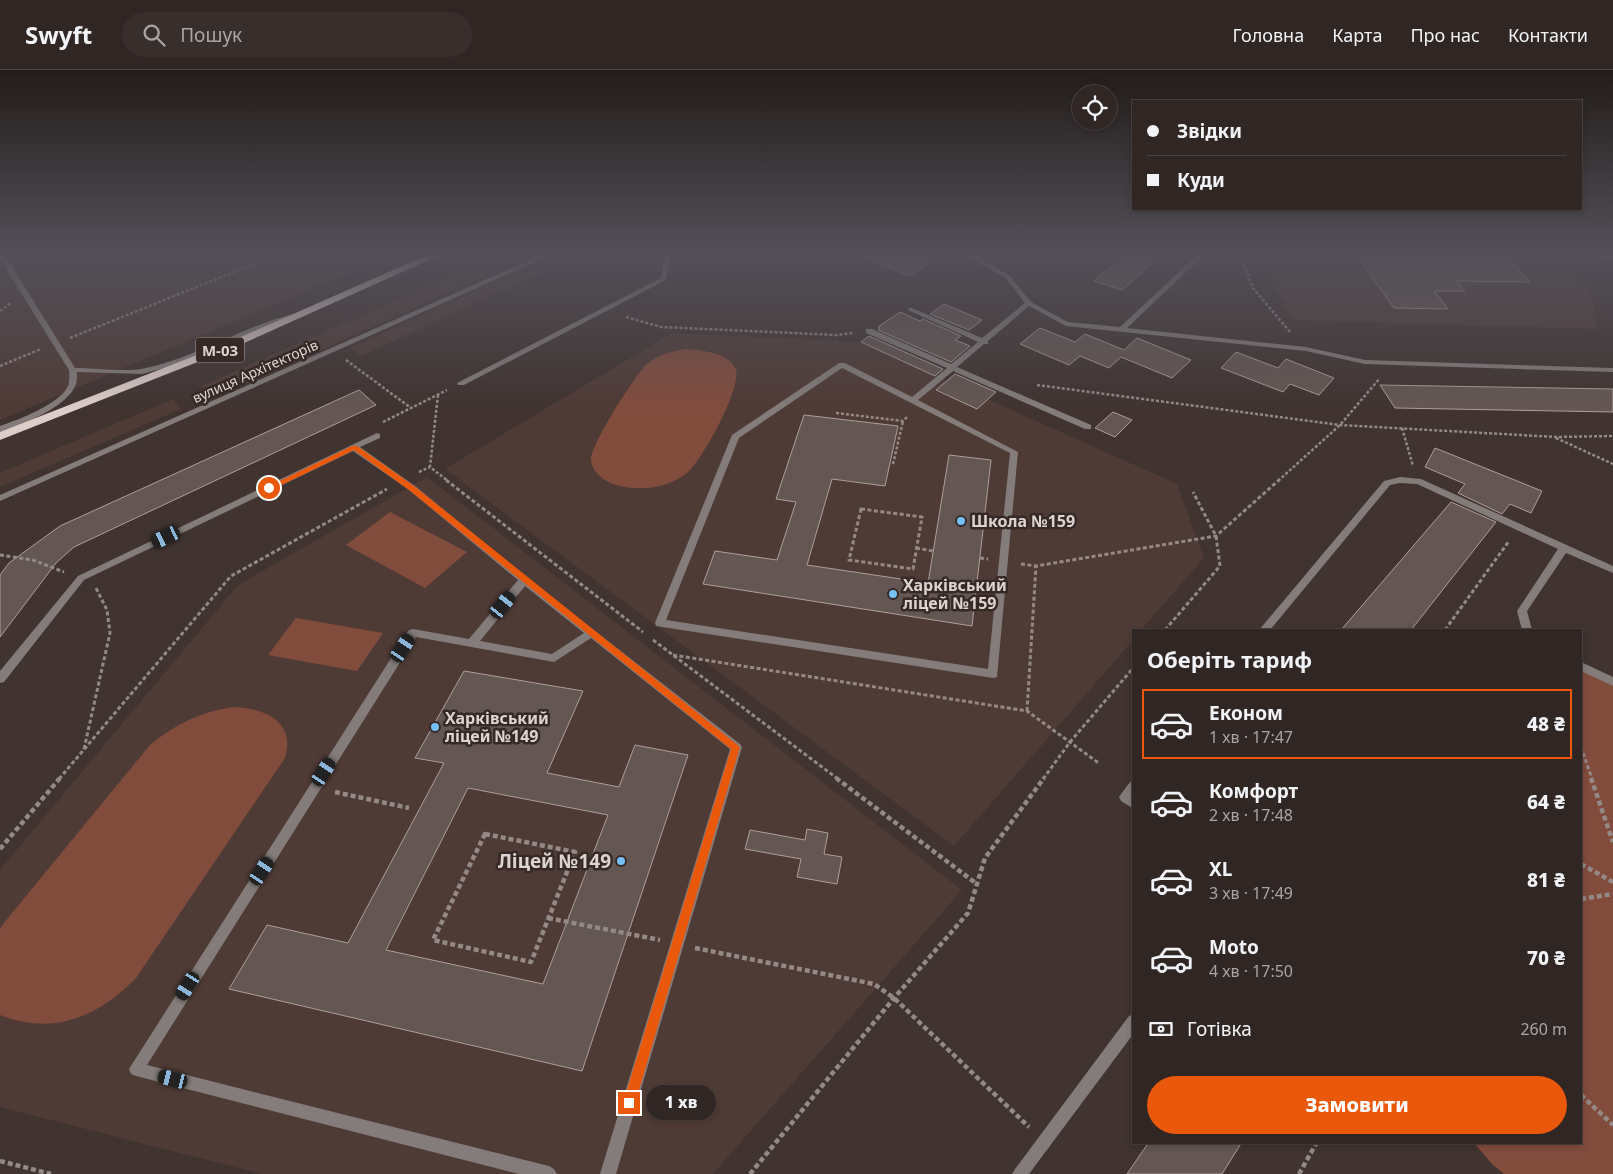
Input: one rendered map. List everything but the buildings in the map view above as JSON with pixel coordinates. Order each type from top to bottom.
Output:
[{"type":"highway","name":"М-03","points":[[0,436],[169,370],[321,307]]},
{"type":"street","points":[[0,429],[24,420],[62,398],[72,387],[73,370],[33,307]]},
{"type":"street","name":"вулиця Архітекторів","points":[[0,498],[432,307]]},
{"type":"street","points":[[461,383],[612,307]]},
{"type":"street","points":[[917,402],[953,368],[1026,307]]},
{"type":"street","points":[[1036,307],[1066,324],[1306,349],[1365,362],[1613,370]]},
{"type":"street","points":[[1121,330],[1146,307]]},
{"type":"street","points":[[910,309],[985,342]]},
{"type":"street","points":[[73,370],[139,372],[169,364],[274,321],[311,311]]},
{"type":"street","points":[[869,332],[1088,427]]},
{"type":"street","points":[[842,365],[917,402],[1014,452],[993,674],[660,623],[734,437],[842,365]]},
{"type":"street","points":[[0,679],[81,578],[377,436]]},
{"type":"street","points":[[354,447],[412,488],[524,580],[736,747],[608,1174]]},
{"type":"street","points":[[1265,629],[1386,483],[1400,480],[1418,481],[1613,570]]},
{"type":"street","points":[[1527,629],[1522,610],[1564,548]]},
{"type":"street","points":[[472,643],[524,580]]},
{"type":"street","points":[[550,1174],[136,1069],[413,633],[554,658],[592,632]]},
{"type":"street","points":[[1582,666],[1613,682]]},
{"type":"street","points":[[1132,788],[1125,797],[1132,802]]},
{"type":"street","points":[[1020,1174],[1132,1025]]},
{"type":"path","points":[[0,366],[148,307]]},
{"type":"path","points":[[1269,307],[1306,349]]},
{"type":"path","points":[[604,311],[661,326],[837,335],[869,332]]},
{"type":"path","points":[[333,350],[411,408]]},
{"type":"path","points":[[1005,562],[1036,566],[1216,536],[1340,426],[1380,378],[1390,378]]},
{"type":"path","points":[[377,436],[370,429],[461,383]]},
{"type":"path","points":[[1033,385],[1340,426],[1556,438],[1613,436]]},
{"type":"path","points":[[430,467],[438,395]]},
{"type":"path","points":[[893,464],[903,421],[917,402]]},
{"type":"path","points":[[836,413],[903,421]]},
{"type":"path","points":[[1402,428],[1418,481]]},
{"type":"path","points":[[1556,438],[1613,464]]},
{"type":"path","points":[[0,848],[231,576],[430,467]]},
{"type":"path","points":[[430,467],[672,655],[977,884]]},
{"type":"path","points":[[1166,629],[1220,566],[1216,536],[1193,492]]},
{"type":"path","points":[[861,509],[922,517],[916,548],[913,569],[849,560],[861,509]]},
{"type":"path","points":[[1447,629],[1519,527]]},
{"type":"path","points":[[916,548],[933,551]]},
{"type":"path","points":[[0,555],[34,560],[94,584],[107,610],[110,633],[84,750]]},
{"type":"path","points":[[1027,711],[1036,566]]},
{"type":"path","points":[[672,655],[1027,711],[1100,764]]},
{"type":"path","points":[[750,1174],[894,998],[968,914],[985,858],[1070,742],[1132,669]]},
{"type":"path","points":[[1582,750],[1613,842]]},
{"type":"path","points":[[314,788],[409,808]]},
{"type":"path","points":[[484,834],[574,852],[548,918],[531,962],[434,940],[484,834]]},
{"type":"path","points":[[1582,865],[1613,882]]},
{"type":"path","points":[[1582,899],[1613,894]]},
{"type":"path","points":[[548,918],[874,984],[894,998],[1044,1141]]},
{"type":"path","points":[[1582,1096],[1613,1125]]},
{"type":"path","points":[[1299,1174],[1316,1144]]},
{"type":"path","points":[[0,1161],[50,1174]]},
{"type":"shaded area","points":[[0,307],[270,307],[0,420]]},
{"type":"shaded area","points":[[382,307],[417,307],[214,398],[201,386]]},
{"type":"shaded area","points":[[441,307],[468,307],[361,356],[350,348]]},
{"type":"shaded area","points":[[1286,307],[1594,307],[1597,329],[1293,320]]},
{"type":"shaded area","name":"Харківський ліцей №159","points":[[672,333],[860,342],[1177,484],[1204,558],[1142,629],[1132,629],[1132,641],[954,846],[445,469]]},
{"type":"shaded area","points":[[687,349],[720,355],[735,367],[734,389],[711,440],[693,467],[686,474],[669,483],[651,488],[632,488],[613,484],[605,480],[593,468],[591,460],[598,440],[615,410],[634,380],[648,363],[667,353]]},
{"type":"shaded area","points":[[173,399],[181,409],[0,487],[0,473]]},
{"type":"shaded area","name":"Харківський ліцей №149","points":[[427,477],[962,890],[713,1174],[262,1174],[0,1107],[0,870],[238,585]]},
{"type":"shaded area","points":[[390,512],[467,552],[425,588],[346,545]]},
{"type":"shaded area","points":[[296,618],[383,633],[357,671],[268,655]]},
{"type":"shaded area","points":[[1582,666],[1613,682],[1613,1174],[1504,1174],[1492,1164],[1475,1144],[1582,1144]]},
{"type":"shaded area","points":[[233,707],[256,710],[275,719],[282,726],[286,735],[285,758],[136,978],[106,1003],[74,1019],[38,1024],[0,1015],[0,929],[3,924],[150,745],[169,731],[189,720],[210,712]]},
{"type":"place","name":"Школа №159","points":[[961,521]]},
{"type":"place","name":"Харківський ліцей №159","points":[[893,594]]},
{"type":"place","name":"Харківський ліцей №149","points":[[435,727]]},
{"type":"place","name":"Ліцей №149","points":[[621,861]]},
{"type":"route","points":[[269,488],[354,447],[412,488],[524,580],[736,747],[629,1103]]}]
